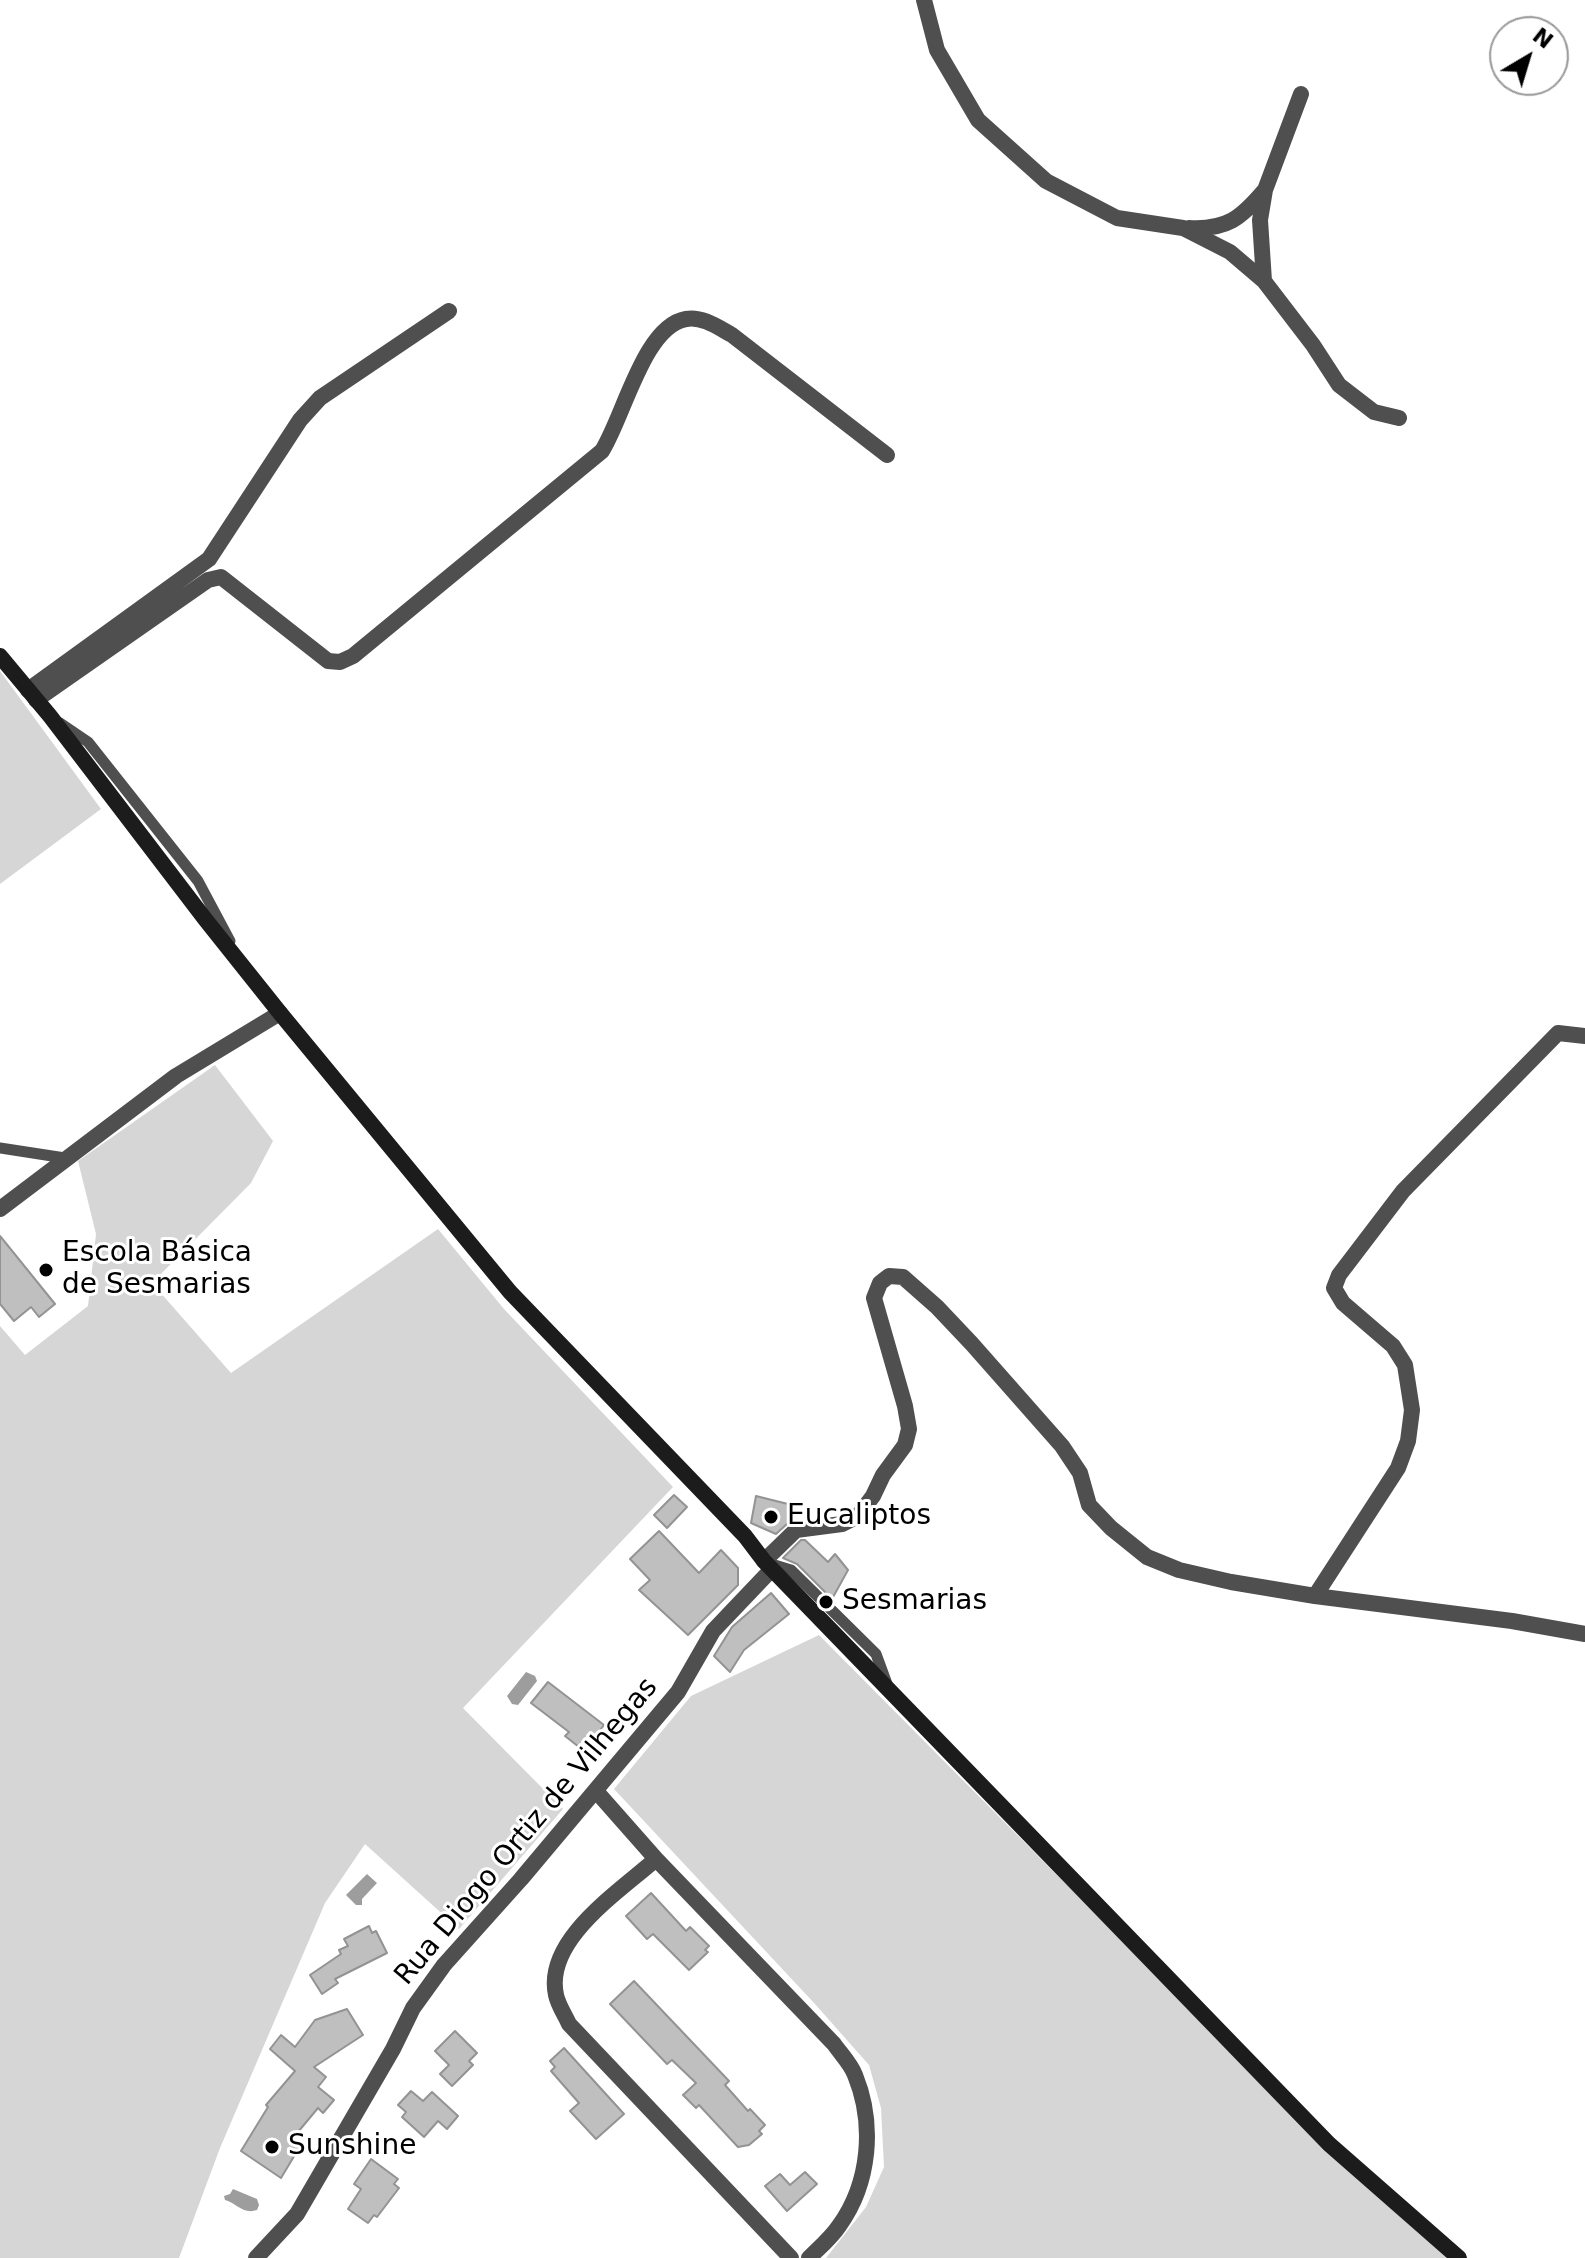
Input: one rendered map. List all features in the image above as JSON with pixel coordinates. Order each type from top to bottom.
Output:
[{"type":"main road","points":[[0,656],[280,1013],[510,1292],[745,1536],[768,1565],[1329,2144],[1459,2258]]},
{"type":"street","points":[[924,0],[937,50],[978,120],[1046,181],[1117,218],[1183,228],[1209,229],[1243,216],[1265,190]]},
{"type":"street","points":[[1264,281],[1260,220],[1265,190],[1301,94]]},
{"type":"street","points":[[1183,228],[1230,252],[1264,281],[1339,385],[1374,412],[1399,418]]},
{"type":"street","points":[[32,695],[209,559],[300,420],[320,398],[449,311]]},
{"type":"street","points":[[32,695],[208,580],[221,577],[328,661],[340,662],[353,656],[602,451],[614,432],[651,345],[665,328],[687,318],[708,321],[732,335],[887,455]]},
{"type":"street","points":[[0,1209],[176,1076],[280,1013]]},
{"type":"street","points":[[1585,1036],[1558,1033],[1403,1191],[1339,1275],[1334,1288],[1343,1303],[1393,1346],[1405,1365],[1412,1410],[1408,1441],[1398,1468],[1315,1596],[1512,1621],[1585,1634]]},
{"type":"street","name":"Rua Diogo Ortiz de Vilhegas","points":[[256,2258],[297,2214],[393,2049],[413,2008],[444,1965],[678,1692],[713,1631],[796,1530],[842,1524],[858,1516],[873,1496],[883,1475],[905,1445],[909,1429],[874,1298],[880,1283],[889,1276],[903,1277],[972,1344],[1062,1446],[1080,1473],[1089,1505],[1111,1528],[1147,1557],[1179,1570],[1315,1596]]},
{"type":"street","points":[[596,1791],[656,1859],[834,2044],[854,2072],[865,2104],[866,2165],[855,2199],[839,2227],[809,2258]]},
{"type":"street","points":[[656,1859],[573,1933],[556,1961],[556,1996],[569,2024],[791,2258]]},
{"type":"lane","points":[[0,1148],[65,1158]]},
{"type":"shaded area","points":[[0,671],[101,809],[0,884]]},
{"type":"shaded area","points":[[215,1065],[273,1141],[251,1183],[152,1283],[231,1373],[438,1229],[504,1309],[673,1487],[463,1708],[563,1809],[459,1929],[365,1844],[325,1903],[220,2148],[179,2258],[0,2258],[0,1326],[25,1355],[88,1306],[96,1234],[78,1161]]},
{"type":"shaded area","points":[[819,1635],[1162,1981],[1448,2258],[826,2258],[866,2207],[884,2167],[881,2108],[869,2065],[614,1789],[691,1696]]},
{"type":"shaded area","points":[[526,1672],[535,1676],[537,1681],[518,1705],[512,1704],[507,1696]]},
{"type":"shaded area","points":[[367,1874],[377,1883],[362,1899],[362,1905],[356,1905],[346,1895]]},
{"type":"shaded area","points":[[233,2189],[257,2199],[257,2210],[243,2210],[225,2200],[224,2196]]},
{"type":"building","points":[[0,1236],[55,1304],[39,1317],[31,1307],[14,1321],[0,1304]]},
{"type":"building","points":[[674,1495],[687,1507],[667,1528],[654,1515]]},
{"type":"building","points":[[756,1496],[796,1506],[788,1523],[776,1534],[751,1523]]},
{"type":"building","points":[[659,1531],[699,1573],[721,1550],[738,1568],[738,1585],[688,1635],[639,1590],[650,1580],[630,1559]]},
{"type":"building","points":[[801,1540],[805,1540],[828,1562],[835,1554],[848,1570],[832,1599],[797,1564],[783,1558]]},
{"type":"building","points":[[771,1593],[789,1614],[744,1650],[730,1672],[714,1656],[732,1627]]},
{"type":"building","points":[[548,1682],[604,1725],[584,1751],[565,1736],[569,1732],[531,1703]]},
{"type":"building","points":[[651,1893],[686,1931],[690,1927],[709,1946],[705,1950],[708,1952],[689,1970],[653,1934],[647,1939],[626,1916]]},
{"type":"building","points":[[369,1926],[372,1933],[376,1931],[387,1953],[335,1979],[338,1983],[322,1994],[310,1975],[341,1954],[339,1950],[348,1946],[344,1939]]},
{"type":"building","points":[[634,1981],[729,2081],[725,2085],[748,2111],[750,2109],[765,2125],[759,2131],[762,2134],[749,2145],[738,2147],[699,2105],[696,2108],[683,2095],[696,2083],[672,2060],[667,2064],[610,2004]]},
{"type":"building","points":[[347,2009],[363,2035],[314,2067],[326,2077],[318,2087],[334,2100],[323,2113],[318,2108],[293,2138],[302,2143],[281,2178],[241,2151],[268,2107],[266,2105],[295,2071],[270,2049],[281,2035],[295,2047],[315,2020]]},
{"type":"building","points":[[455,2031],[477,2053],[469,2061],[473,2065],[452,2086],[440,2074],[449,2065],[435,2051]]},
{"type":"building","points":[[564,2048],[624,2114],[596,2139],[570,2111],[579,2103],[551,2071],[555,2067],[550,2061]]},
{"type":"building","points":[[411,2091],[423,2101],[432,2092],[458,2116],[447,2129],[438,2121],[424,2137],[402,2117],[406,2112],[398,2105]]},
{"type":"building","points":[[371,2159],[398,2179],[394,2184],[399,2188],[377,2217],[374,2215],[368,2223],[348,2209],[361,2189],[354,2184]]},
{"type":"building","points":[[805,2172],[817,2184],[787,2211],[765,2186],[780,2174],[790,2185]]},
{"type":"place","name":"Escola Básica de Sesmarias","points":[[46,1270]]},
{"type":"place","name":"Eucaliptos","points":[[771,1517]]},
{"type":"place","name":"Sesmarias","points":[[826,1602]]},
{"type":"place","name":"Sunshine","points":[[272,2147]]}]
